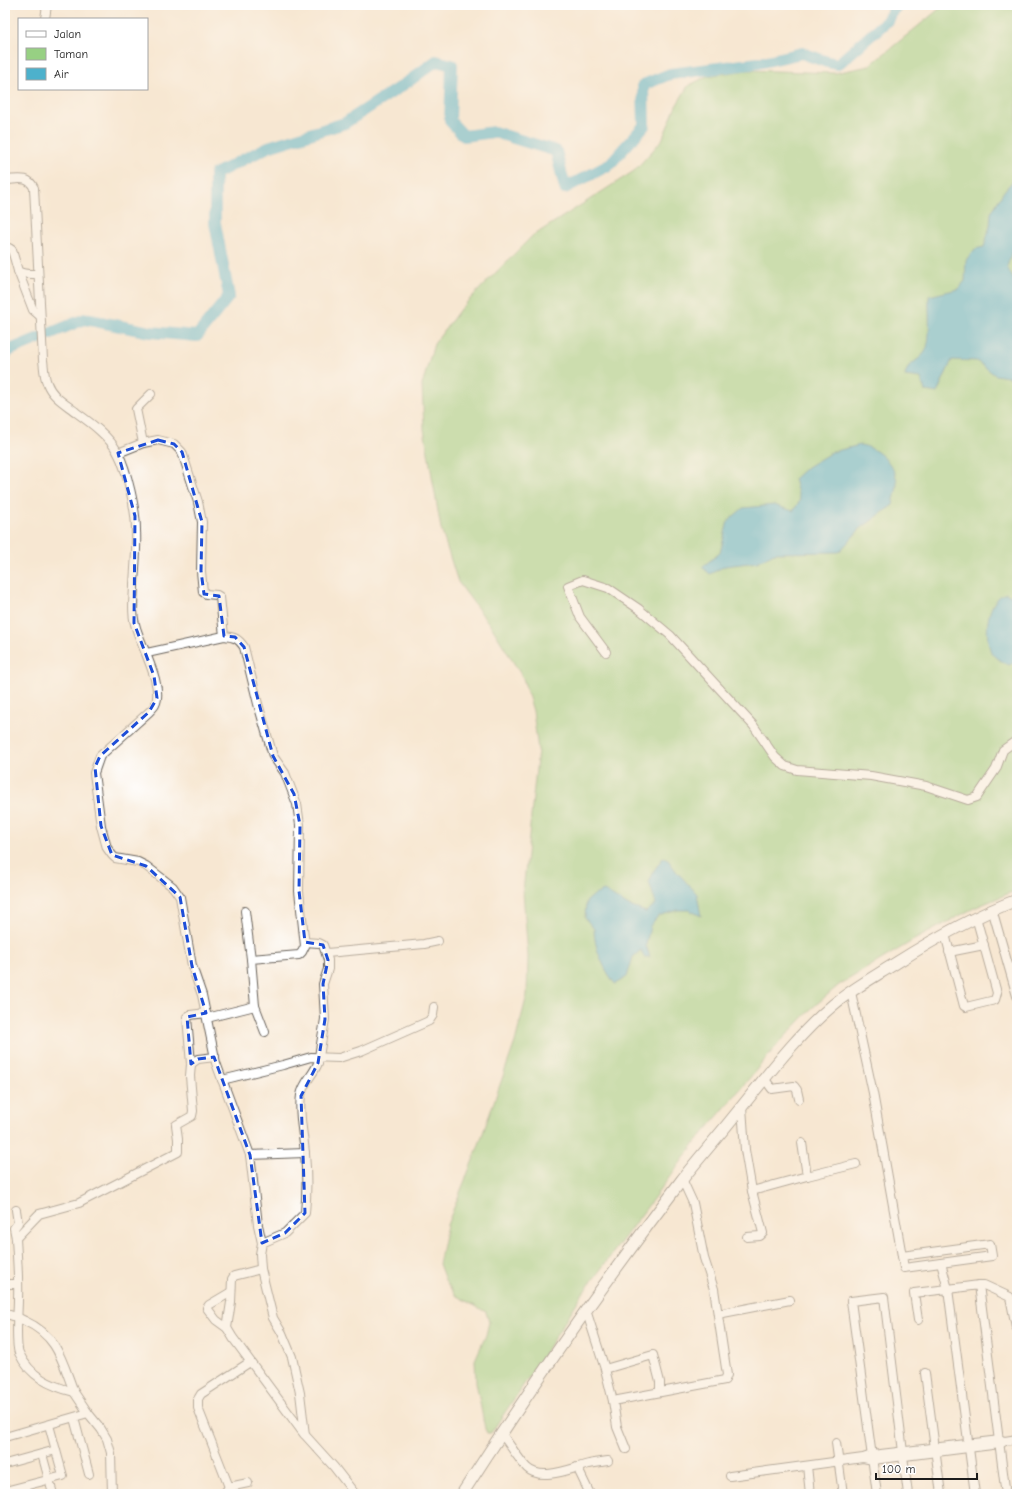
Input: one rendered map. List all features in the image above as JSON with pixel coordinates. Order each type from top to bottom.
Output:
[{"type":"street","points":[[45,18],[47,5]]},
{"type":"street","points":[[5,180],[26,179],[31,182],[34,188],[37,274],[44,373],[47,384],[52,392],[100,432],[112,444],[118,453],[126,476],[135,516],[134,624],[146,653],[157,690],[157,698],[155,705],[149,712],[100,756],[94,773],[101,826],[107,848],[112,856],[142,863],[177,891],[180,897],[192,966],[202,995],[215,1057],[250,1155],[258,1225],[262,1243],[260,1254],[261,1269],[273,1318],[282,1333],[292,1357],[300,1393],[305,1435]]},
{"type":"street","points":[[5,248],[12,250],[18,271],[33,310],[40,316]]},
{"type":"street","points":[[18,271],[24,274],[37,274]]},
{"type":"street","points":[[143,443],[136,408],[151,394]]},
{"type":"street","points":[[118,453],[143,443],[158,440],[174,444],[182,452],[198,502],[202,522],[200,571],[203,592],[220,597],[224,636]]},
{"type":"street","points":[[606,652],[580,617],[568,586],[583,580],[608,588],[639,609],[670,635],[754,725],[775,757],[785,766],[797,770],[871,776],[926,786],[968,800],[977,797],[996,769],[1003,750],[1017,740]]},
{"type":"street","points":[[146,653],[224,636],[236,637],[244,647],[273,756],[285,773],[297,804],[300,825],[299,891],[305,942],[304,949],[299,955],[251,959]]},
{"type":"street","points":[[462,1494],[586,1310],[682,1179],[764,1078],[812,1024],[851,992],[926,944],[992,909],[1017,900]]},
{"type":"street","points":[[992,909],[1017,996]]},
{"type":"street","points":[[244,912],[251,959],[255,1006],[265,1032]]},
{"type":"street","points":[[945,934],[962,1003],[966,1007],[995,1000],[997,997],[976,917]]},
{"type":"street","points":[[327,953],[424,944],[438,941]]},
{"type":"street","points":[[262,1243],[285,1233],[305,1213],[307,1194],[301,1096],[303,1088],[316,1068],[319,1058],[325,1019],[322,989],[328,965],[327,953],[323,946],[318,943],[305,942]]},
{"type":"street","points":[[949,952],[984,945]]},
{"type":"street","points":[[851,992],[872,1093],[904,1268],[992,1256],[990,1244],[902,1256]]},
{"type":"street","points":[[16,1238],[39,1214],[79,1203],[178,1152],[176,1125],[192,1116],[193,1111],[187,1017],[190,1015],[207,1015],[255,1006]]},
{"type":"street","points":[[222,1080],[311,1057],[340,1058],[361,1051],[426,1023],[432,1019],[434,1007]]},
{"type":"street","points":[[191,1064],[198,1060],[215,1057]]},
{"type":"street","points":[[764,1078],[772,1089],[794,1086],[797,1090],[799,1099]]},
{"type":"street","points":[[742,1107],[745,1150],[752,1191],[763,1233],[760,1236],[747,1237]]},
{"type":"street","points":[[802,1143],[807,1176]]},
{"type":"street","points":[[250,1155],[305,1153]]},
{"type":"street","points":[[752,1191],[856,1164]]},
{"type":"street","points":[[613,1401],[725,1380],[726,1375],[714,1289],[704,1258],[693,1203],[682,1179]]},
{"type":"street","points":[[16,1210],[18,1223],[14,1227],[16,1238],[19,1353],[32,1373],[46,1383],[74,1392]]},
{"type":"street","points":[[941,1263],[948,1289],[975,1494]]},
{"type":"street","points":[[227,1328],[232,1279],[234,1276],[261,1269]]},
{"type":"street","points":[[5,1284],[17,1284]]},
{"type":"street","points":[[979,1285],[1002,1442],[1005,1488]]},
{"type":"street","points":[[918,1320],[914,1293],[984,1285],[1010,1297],[1016,1326]]},
{"type":"street","points":[[231,1292],[209,1305],[207,1308],[216,1320],[227,1328],[250,1362],[305,1435],[334,1467],[355,1494]]},
{"type":"street","points":[[877,1494],[851,1301],[884,1297],[908,1494]]},
{"type":"street","points":[[718,1314],[790,1300]]},
{"type":"street","points":[[586,1310],[605,1369],[613,1401],[617,1427],[626,1449]]},
{"type":"street","points":[[5,1314],[17,1317],[37,1327],[49,1337],[57,1349],[74,1392],[107,1439],[111,1453],[112,1494]]},
{"type":"street","points":[[605,1369],[653,1354],[660,1382],[660,1392]]},
{"type":"street","points":[[248,1482],[226,1491],[198,1408],[198,1399],[201,1394],[250,1362]]},
{"type":"street","points":[[926,1373],[941,1494]]},
{"type":"street","points":[[5,1437],[88,1414]]},
{"type":"street","points":[[74,1418],[89,1474]]},
{"type":"street","points":[[5,1491],[63,1476],[49,1425]]},
{"type":"street","points":[[502,1433],[527,1468],[534,1473],[558,1473],[577,1467],[608,1461]]},
{"type":"street","points":[[730,1476],[1017,1439]]},
{"type":"street","points":[[836,1443],[843,1494]]},
{"type":"street","points":[[5,1464],[56,1450]]},
{"type":"street","points":[[42,1454],[53,1494]]},
{"type":"street","points":[[807,1466],[810,1494]]},
{"type":"street","points":[[577,1467],[590,1494]]},
{"type":"highlighted area","points":[[158,440],[174,444],[182,452],[202,522],[201,571],[204,594],[219,596],[224,636],[235,637],[244,647],[273,756],[294,794],[300,825],[299,891],[305,942],[323,945],[328,960],[323,984],[325,1019],[318,1063],[301,1096],[305,1213],[285,1233],[262,1243],[250,1155],[214,1057],[198,1059],[191,1064],[187,1017],[206,1013],[192,966],[180,897],[146,866],[112,855],[101,826],[95,767],[100,756],[149,712],[157,698],[154,676],[134,623],[135,516],[118,453]]},
{"type":"green space","points":[[944,5],[1017,5],[1017,890],[974,908],[914,940],[839,985],[811,1009],[779,1043],[695,1143],[583,1293],[491,1433],[487,1433],[476,1382],[475,1360],[486,1335],[489,1322],[486,1312],[455,1295],[445,1280],[439,1264],[447,1225],[477,1150],[515,1042],[527,995],[528,956],[523,892],[538,750],[533,711],[523,678],[493,629],[458,582],[441,529],[424,429],[422,385],[434,344],[461,308],[531,237],[634,171],[662,140],[676,106],[688,86],[707,76],[747,70],[835,73],[869,66]]},
{"type":"water","points":[[1017,176],[1017,244],[1013,248],[1007,267],[1017,286],[1017,375],[1014,378],[995,375],[977,361],[952,360],[937,393],[925,391],[921,378],[905,376],[910,365],[925,352],[927,347],[929,333],[929,296],[958,289],[965,281],[966,260],[975,249],[984,247],[990,226],[991,213],[1004,191]]},
{"type":"water","points":[[860,445],[873,449],[889,464],[896,476],[896,491],[893,505],[860,529],[839,552],[774,553],[757,562],[725,566],[710,574],[702,567],[720,553],[728,521],[743,508],[774,505],[793,511],[800,501],[794,479],[807,467],[832,452]]},
{"type":"water","points":[[1006,593],[1017,601],[1017,661],[1009,665],[999,660],[992,654],[989,645],[987,628],[988,619],[994,603],[999,597]]},
{"type":"water","points":[[663,858],[668,860],[697,894],[701,916],[689,910],[678,910],[658,916],[650,926],[646,945],[650,957],[644,957],[641,950],[633,957],[627,977],[615,984],[600,958],[594,936],[594,929],[585,918],[586,902],[594,895],[604,891],[629,906],[646,912],[656,904],[649,882],[655,869]]},
{"type":"waterway","points":[[5,355],[10,350],[85,319],[150,332],[197,336],[229,296],[215,223],[215,174],[268,147],[345,123],[409,81],[436,61],[452,65],[450,121],[464,136],[494,132],[556,151],[565,188],[609,165],[644,126],[643,85],[670,74],[758,63],[802,53],[827,62],[838,64],[886,22],[897,5]]}]
